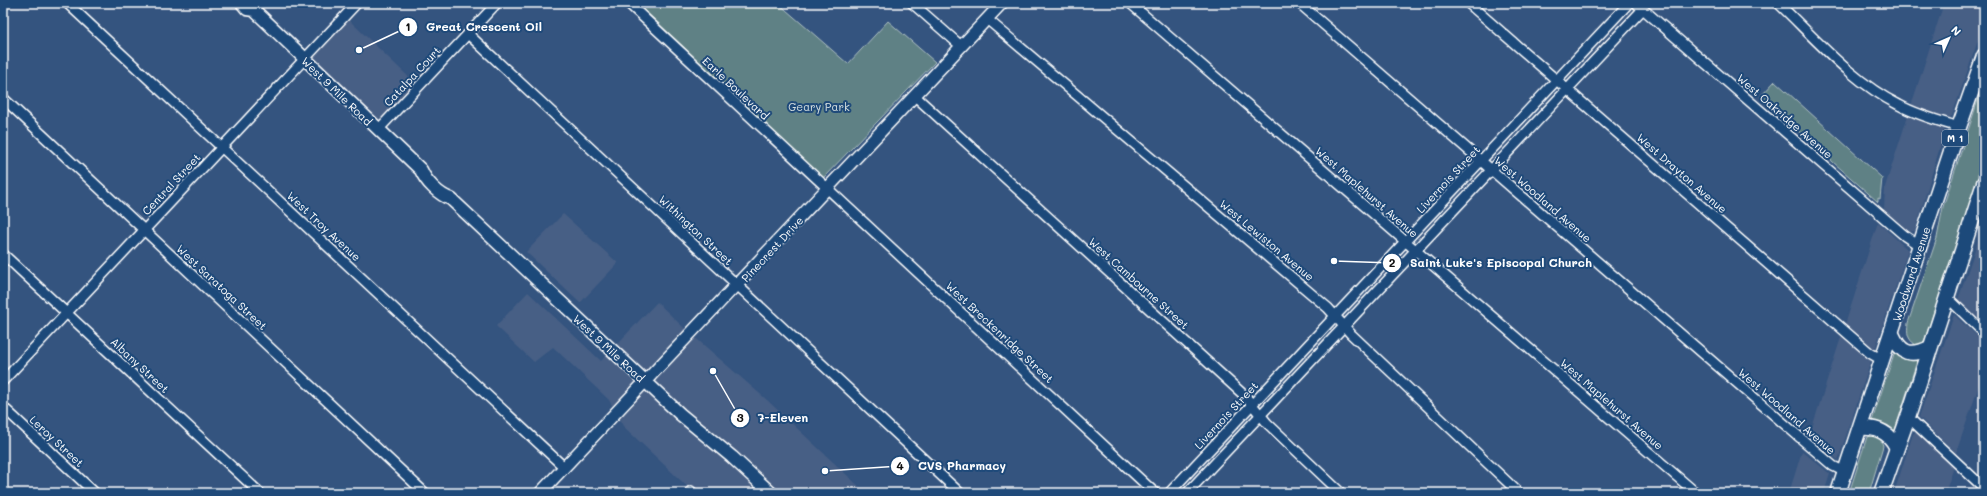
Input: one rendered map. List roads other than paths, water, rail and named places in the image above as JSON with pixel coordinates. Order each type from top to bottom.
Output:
[{"type":"main road","name":"West 9 Mile Road","points":[[242,3],[247,9],[253,6],[304,59],[421,170],[424,177],[436,189],[444,196],[451,199],[680,414],[732,457],[771,493]]},
{"type":"main road","name":"Woodward Avenue","points":[[1838,493],[1892,334],[1959,127],[1981,72],[1984,56]]},
{"type":"main road","points":[[1881,493],[1896,446],[1908,417],[1984,183]]},
{"type":"main road","points":[[1892,334],[1900,348],[1906,352],[1918,354],[1930,348]]},
{"type":"main road","points":[[1860,428],[1879,430],[1892,439],[1896,446]]},
{"type":"street","name":"West Troy Avenue","points":[[67,3],[564,467]]},
{"type":"street","name":"Central Street","points":[[3,381],[221,147],[358,3]]},
{"type":"street","name":"Catalpa Court","points":[[378,130],[497,3]]},
{"type":"street","name":"Earle Boulevard","points":[[628,3],[828,189]]},
{"type":"street","points":[[912,3],[961,46]]},
{"type":"street","name":"Pinecrest Drive","points":[[540,493],[1002,3]]},
{"type":"street","name":"West Maplehurst Avenue","points":[[1130,3],[1696,493]]},
{"type":"street","name":"West Woodland Avenue","points":[[1299,3],[1820,455],[1833,466],[1845,472]]},
{"type":"street","name":"West Drayton Avenue","points":[[1468,3],[1870,353],[1882,360]]},
{"type":"street","name":"Livernois Street","points":[[1169,493],[1629,3]]},
{"type":"street","points":[[1778,3],[1847,68],[1872,89],[1906,109],[1959,127]]},
{"type":"street","points":[[1187,493],[1568,90],[1639,6]]},
{"type":"street","name":"West Oakridge Avenue","points":[[1639,6],[1904,236],[1920,246]]},
{"type":"street","name":"West Lewiston Avenue","points":[[987,19],[1326,306],[1344,327],[1520,493]]},
{"type":"street","name":"Withington Street","points":[[468,34],[960,493]]},
{"type":"street","name":"West Cambourne Street","points":[[915,96],[1245,396],[1260,416],[1341,493]]},
{"type":"street","name":"West Saratoga Street","points":[[3,98],[425,493]]},
{"type":"street","name":"West Breckenridge Street","points":[[828,189],[1155,493]]},
{"type":"street","name":"Albany Street","points":[[3,254],[260,493]]},
{"type":"street","points":[[1947,297],[1984,333]]},
{"type":"street","name":"Leroy Street","points":[[3,407],[95,493]]},
{"type":"street","points":[[1908,417],[1984,488]]},
{"type":"place","name":"Great Crescent Oil","points":[[359,50]]},
{"type":"place","name":"Saint Luke's Episcopal Church","points":[[1334,261]]},
{"type":"place","name":"7-Eleven","points":[[713,371]]},
{"type":"place","name":"CVS Pharmacy","points":[[825,471]]},
{"type":"park label","name":"Geary Park","points":[[819,106]]}]
